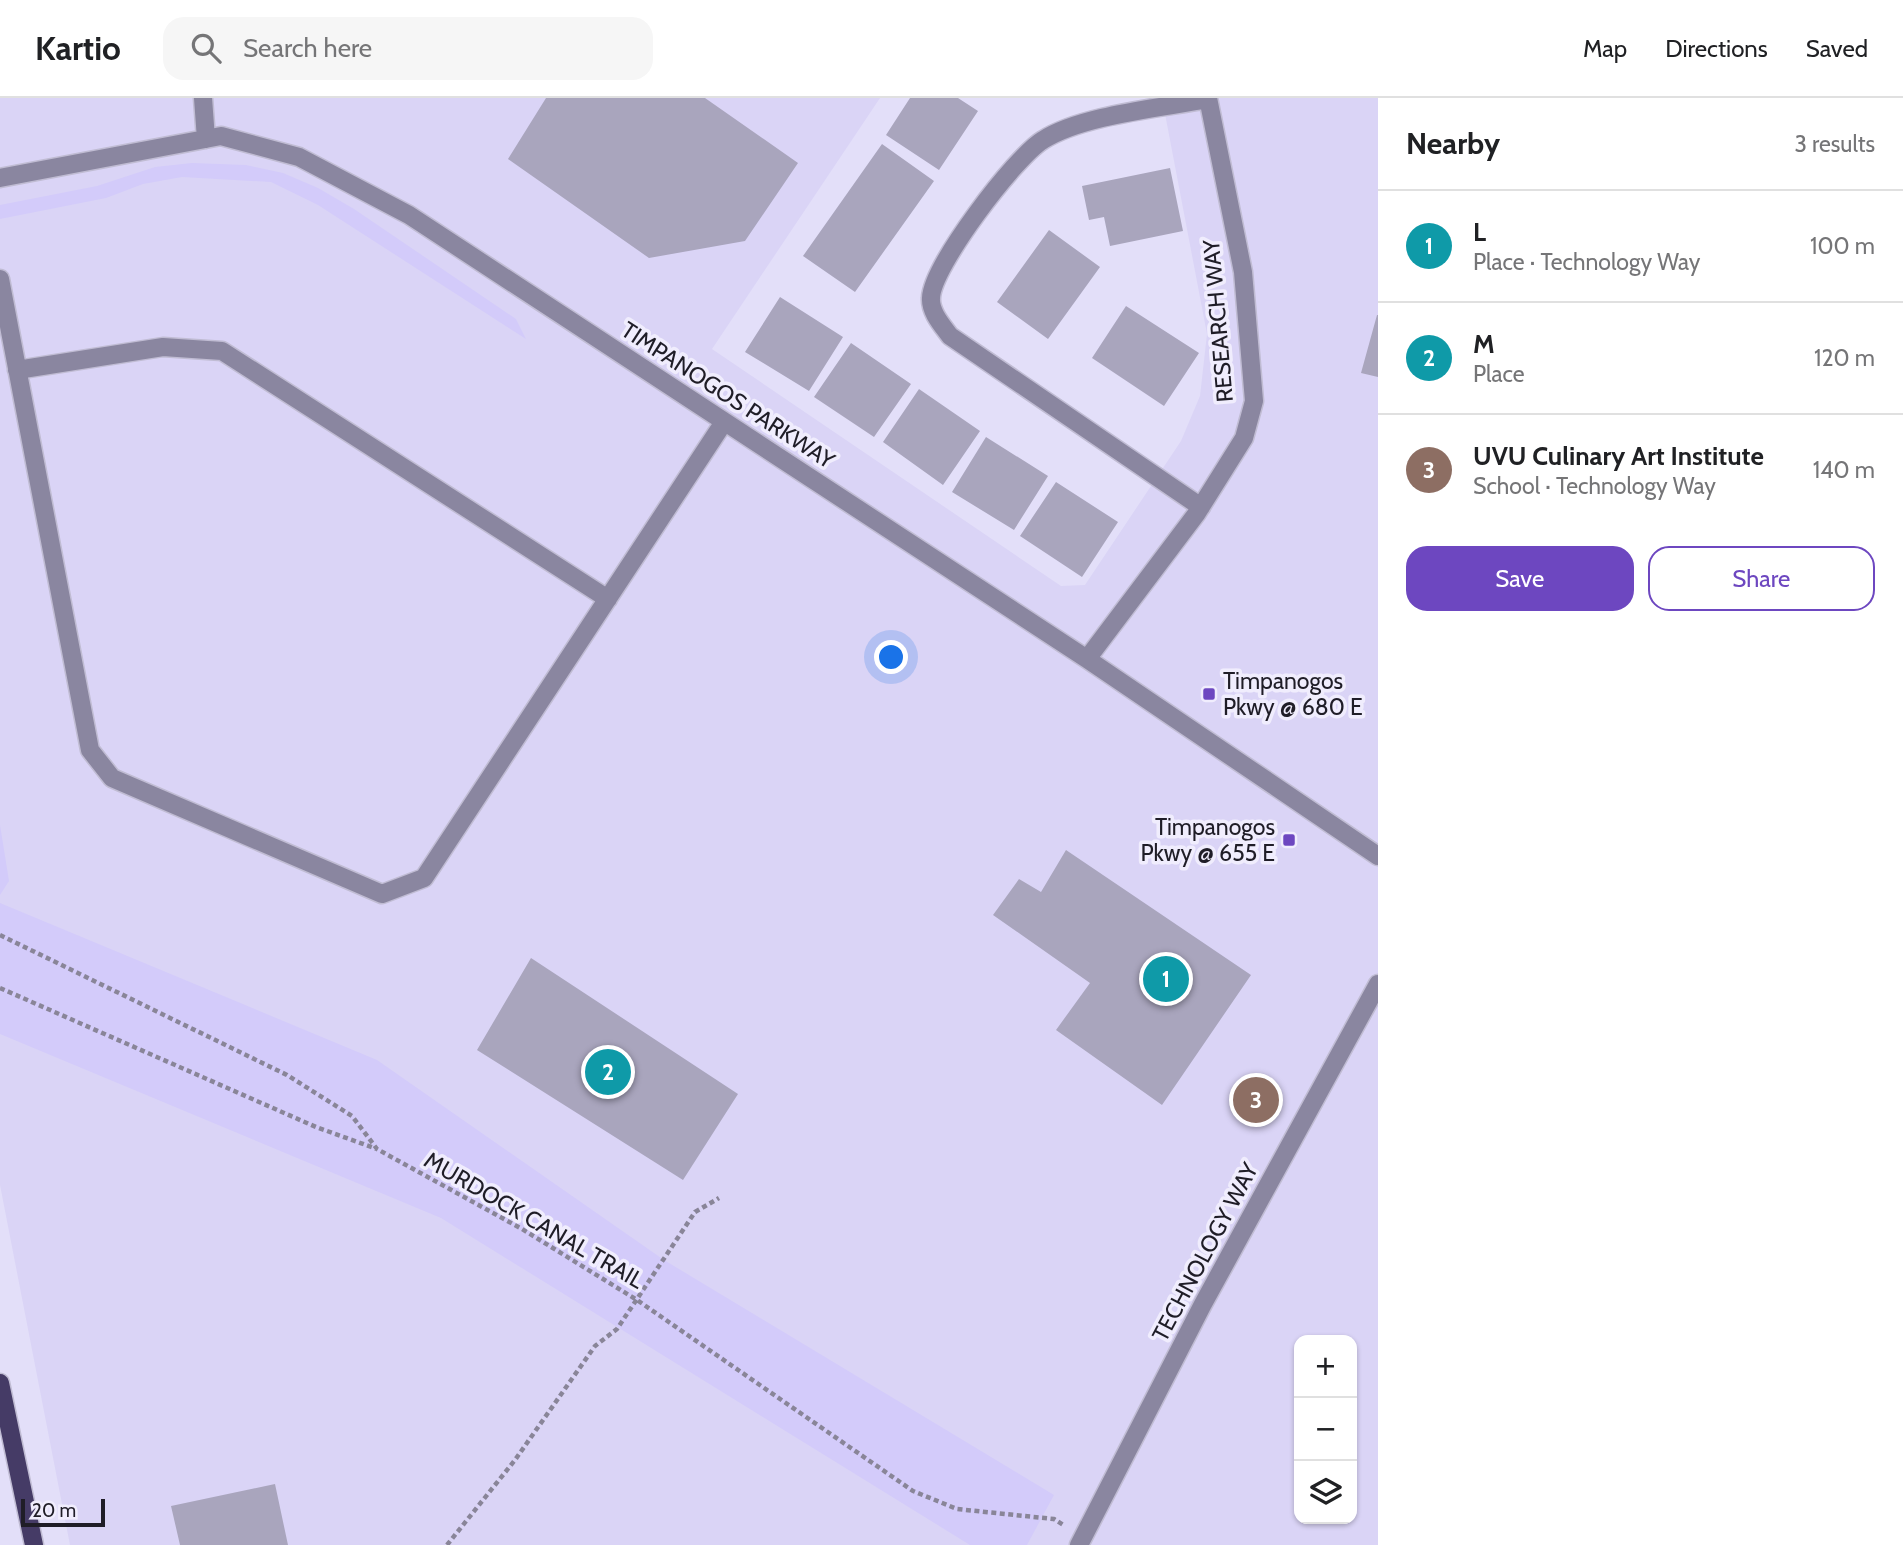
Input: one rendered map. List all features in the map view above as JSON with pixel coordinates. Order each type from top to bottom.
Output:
[{"type":"main road","points":[[0,1383],[34,1545]]},
{"type":"street","points":[[203,98],[205,139]]},
{"type":"street","points":[[1201,507],[950,336],[933,310],[931,299],[941,269],[997,186],[1044,139],[1090,122],[1208,99]]},
{"type":"street","name":"RESEARCH WAY","points":[[1087,659],[1201,507],[1244,438],[1254,401],[1243,272],[1208,99]]},
{"type":"street","name":"TIMPANOGOS PARKWAY","points":[[0,178],[221,135],[299,157],[409,215],[1087,659],[1378,856]]},
{"type":"street","points":[[0,279],[90,750],[113,778],[382,894],[424,878],[724,422]]},
{"type":"street","points":[[17,370],[163,347],[222,351],[608,599]]},
{"type":"street","name":"TECHNOLOGY WAY","points":[[1079,1545],[1203,1304],[1378,984]]},
{"type":"path","name":"MURDOCK CANAL TRAIL","points":[[0,935],[287,1075],[352,1116],[377,1149],[522,1229],[637,1300],[913,1491],[957,1509],[1054,1519]]},
{"type":"path","points":[[0,988],[316,1127],[377,1149]]},
{"type":"path","points":[[447,1545],[515,1460],[595,1346],[617,1329],[695,1212],[719,1198]]},
{"type":"shaded area","points":[[0,98],[880,98],[712,349],[1061,586],[1085,585],[1181,441],[1200,396],[1207,334],[1162,98],[1378,98],[1378,1545],[70,1545],[0,1185]]},
{"type":"shaded area","points":[[192,163],[246,165],[283,173],[318,188],[354,209],[516,319],[526,339],[318,205],[271,182],[182,177],[143,184],[106,198],[0,219],[0,205],[97,186],[155,167]]},
{"type":"shaded area","points":[[0,825],[9,881],[0,895]]},
{"type":"shaded area","points":[[0,903],[377,1060],[664,1260],[1054,1495],[1027,1545],[970,1545],[441,1218],[0,1034]]},
{"type":"building","points":[[546,98],[705,98],[798,163],[745,241],[649,258],[508,159]]},
{"type":"building","points":[[910,98],[958,98],[978,111],[939,170],[886,135]]},
{"type":"building","points":[[882,144],[934,181],[855,292],[803,256]]},
{"type":"building","points":[[1170,168],[1183,231],[1110,246],[1104,217],[1089,220],[1082,186]]},
{"type":"building","points":[[1049,230],[1100,267],[1048,339],[997,302]]},
{"type":"building","points":[[780,297],[843,337],[809,391],[745,352]]},
{"type":"building","points":[[1126,306],[1199,353],[1164,406],[1092,358]]},
{"type":"building","points":[[1378,315],[1378,377],[1361,373]]},
{"type":"building","points":[[851,343],[911,384],[874,437],[814,397]]},
{"type":"building","points":[[919,389],[980,431],[943,485],[883,442]]},
{"type":"building","points":[[986,437],[1048,476],[1014,530],[952,492]]},
{"type":"building","points":[[1056,482],[1118,522],[1082,577],[1020,536]]},
{"type":"building","points":[[1066,850],[1251,975],[1162,1105],[1056,1030],[1090,983],[993,915],[1019,879],[1041,892]]},
{"type":"building","points":[[531,958],[738,1094],[683,1180],[477,1050]]},
{"type":"building","points":[[275,1484],[288,1545],[180,1545],[171,1506]]},
{"type":"place","name":"Timpanogos Pkwy @ 680 E","points":[[1209,694]]},
{"type":"place","name":"Timpanogos Pkwy @ 655 E","points":[[1289,840]]},
{"type":"place","name":"L","points":[[1166,979]]},
{"type":"place","name":"M","points":[[608,1072]]},
{"type":"place","name":"UVU Culinary Art Institute","points":[[1256,1100]]}]
